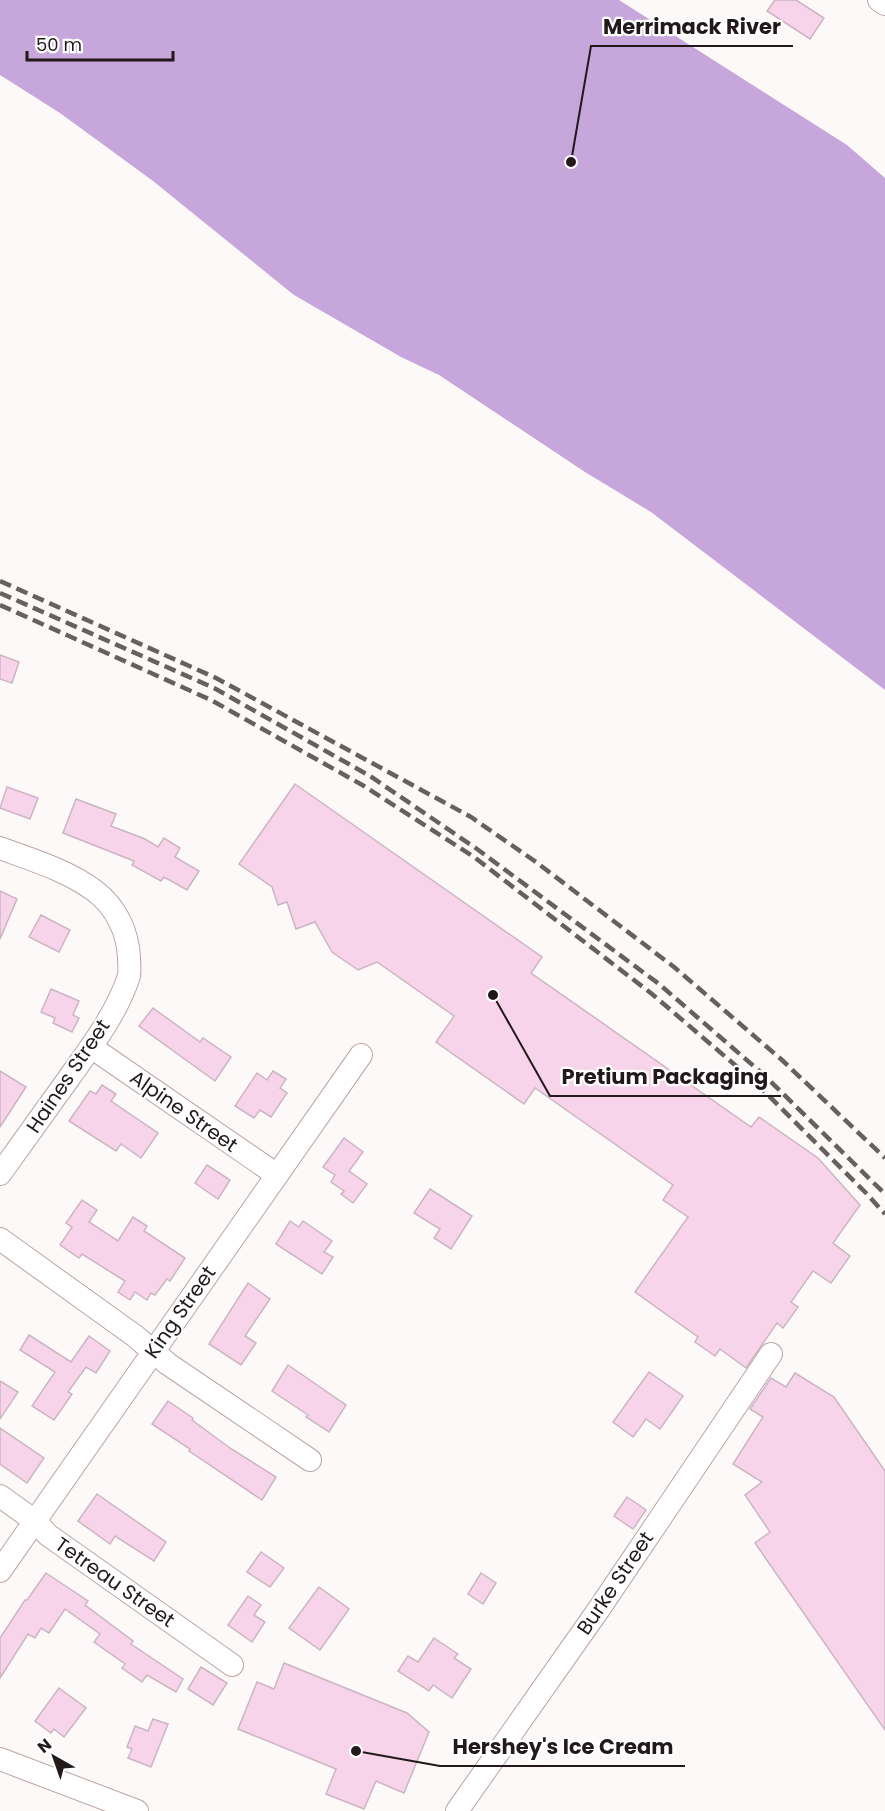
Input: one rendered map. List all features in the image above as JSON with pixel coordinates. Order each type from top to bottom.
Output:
[{"type":"street","points":[[879,0],[885,4]]},
{"type":"street","name":"Haines Street","points":[[0,848],[56,869],[96,892],[112,908],[124,928],[129,951],[130,974],[114,1008],[91,1047],[0,1174]]},
{"type":"street","name":"Alpine Street","points":[[91,1047],[277,1175]]},
{"type":"street","name":"King Street","points":[[0,1571],[361,1055]]},
{"type":"street","points":[[0,1239],[135,1336],[168,1364],[310,1460]]},
{"type":"street","name":"Burke Street","points":[[457,1811],[599,1609],[771,1354]]},
{"type":"street","name":"Tetreau Street","points":[[0,1496],[35,1521],[48,1535],[232,1665]]},
{"type":"street","points":[[0,1759],[135,1811]]},
{"type":"shaded area","points":[[0,0],[619,0],[847,145],[885,178],[885,690],[651,512],[585,472],[439,375],[401,357],[294,295],[153,181],[60,113],[0,75]]},
{"type":"building","points":[[775,0],[796,0],[824,18],[810,39],[767,11]]},
{"type":"building","points":[[0,655],[19,662],[12,683],[0,679]]},
{"type":"building","points":[[295,784],[542,957],[531,973],[751,1127],[759,1117],[818,1158],[860,1205],[833,1243],[850,1256],[831,1283],[813,1271],[791,1302],[798,1307],[783,1328],[777,1323],[746,1368],[720,1349],[715,1356],[695,1342],[698,1337],[635,1292],[688,1217],[663,1200],[673,1185],[535,1088],[524,1104],[436,1042],[454,1016],[377,962],[358,970],[332,952],[315,922],[296,929],[287,902],[278,905],[272,887],[239,864]]},
{"type":"building","points":[[7,787],[38,798],[30,819],[0,808]]},
{"type":"building","points":[[76,799],[116,814],[111,826],[145,839],[158,847],[164,838],[180,848],[175,857],[199,871],[187,890],[164,877],[161,881],[132,865],[134,861],[63,833]]},
{"type":"building","points":[[0,891],[17,899],[0,939]]},
{"type":"building","points":[[41,915],[70,930],[59,952],[29,937]]},
{"type":"building","points":[[51,989],[79,1001],[73,1015],[79,1018],[72,1032],[53,1023],[55,1018],[41,1012]]},
{"type":"building","points":[[153,1008],[200,1042],[203,1038],[231,1057],[215,1081],[139,1026]]},
{"type":"building","points":[[0,1071],[26,1087],[0,1127]]},
{"type":"building","points":[[273,1071],[286,1079],[280,1088],[287,1093],[271,1117],[260,1110],[254,1118],[235,1106],[257,1073],[267,1080]]},
{"type":"building","points":[[102,1085],[116,1094],[111,1101],[158,1133],[141,1158],[121,1144],[116,1151],[69,1121],[90,1091],[96,1094]]},
{"type":"building","points":[[344,1138],[363,1152],[349,1171],[367,1184],[353,1203],[341,1194],[344,1191],[331,1182],[335,1175],[323,1167]]},
{"type":"building","points":[[207,1165],[230,1180],[218,1199],[195,1183]]},
{"type":"building","points":[[430,1189],[472,1216],[451,1249],[434,1238],[440,1229],[414,1213]]},
{"type":"building","points":[[82,1200],[97,1210],[89,1222],[118,1241],[133,1217],[147,1226],[144,1231],[185,1258],[170,1281],[167,1279],[155,1295],[151,1293],[147,1300],[135,1292],[130,1300],[118,1292],[125,1281],[82,1254],[79,1258],[60,1245],[72,1227],[66,1223]]},
{"type":"building","points":[[290,1221],[299,1227],[303,1221],[332,1241],[324,1252],[333,1257],[322,1274],[276,1244]]},
{"type":"building","points":[[248,1283],[270,1299],[245,1336],[256,1343],[241,1365],[209,1344]]},
{"type":"building","points":[[29,1335],[71,1362],[89,1336],[110,1351],[96,1373],[86,1367],[68,1392],[72,1394],[54,1420],[32,1406],[55,1372],[20,1350]]},
{"type":"building","points":[[288,1365],[346,1405],[329,1432],[272,1391]]},
{"type":"building","points":[[649,1372],[683,1396],[660,1429],[646,1419],[633,1437],[613,1422]]},
{"type":"building","points":[[795,1373],[834,1397],[885,1471],[885,1730],[755,1543],[770,1532],[745,1495],[762,1482],[733,1464],[763,1417],[750,1409],[771,1378],[786,1387]]},
{"type":"building","points":[[0,1381],[18,1392],[0,1419]]},
{"type":"building","points":[[168,1401],[230,1448],[276,1477],[262,1500],[152,1424]]},
{"type":"building","points":[[0,1428],[44,1458],[27,1483],[0,1464]]},
{"type":"building","points":[[97,1494],[166,1542],[154,1561],[115,1536],[110,1544],[78,1521]]},
{"type":"building","points":[[627,1497],[646,1510],[633,1529],[614,1516]]},
{"type":"building","points":[[261,1552],[284,1568],[270,1587],[247,1572]]},
{"type":"building","points":[[46,1573],[88,1601],[85,1605],[133,1641],[131,1644],[183,1679],[176,1692],[147,1675],[142,1682],[122,1668],[125,1664],[94,1642],[100,1634],[65,1609],[49,1633],[41,1628],[35,1638],[28,1634],[0,1678],[0,1638]]},
{"type":"building","points":[[481,1573],[496,1583],[483,1604],[468,1594]]},
{"type":"building","points":[[319,1587],[349,1609],[320,1650],[289,1628]]},
{"type":"building","points":[[248,1596],[261,1605],[254,1615],[265,1622],[252,1642],[228,1625]]},
{"type":"building","points":[[434,1638],[458,1654],[454,1658],[471,1669],[452,1698],[433,1685],[429,1691],[398,1671],[408,1656],[418,1662]]},
{"type":"building","points":[[284,1663],[407,1713],[429,1732],[404,1793],[376,1781],[364,1809],[326,1794],[336,1769],[238,1729],[257,1682],[274,1689]]},
{"type":"building","points":[[201,1667],[227,1683],[213,1705],[188,1689]]},
{"type":"building","points":[[59,1688],[86,1708],[64,1737],[54,1729],[51,1733],[35,1721]]},
{"type":"building","points":[[153,1719],[168,1724],[151,1767],[128,1758],[132,1749],[127,1747],[135,1726],[148,1731]]},
{"type":"railway","points":[[0,581],[216,678],[471,817],[536,862],[674,967],[782,1060],[885,1158]]},
{"type":"railway","points":[[0,593],[214,688],[370,776],[477,849],[659,984],[764,1075],[885,1194]]},
{"type":"railway","points":[[0,605],[211,700],[364,786],[474,857],[652,994],[756,1083],[885,1214]]},
{"type":"place","name":"Merrimack River","points":[[571,162]]},
{"type":"place","name":"Pretium Packaging","points":[[493,995]]},
{"type":"place","name":"Hershey's Ice Cream","points":[[356,1751]]}]
